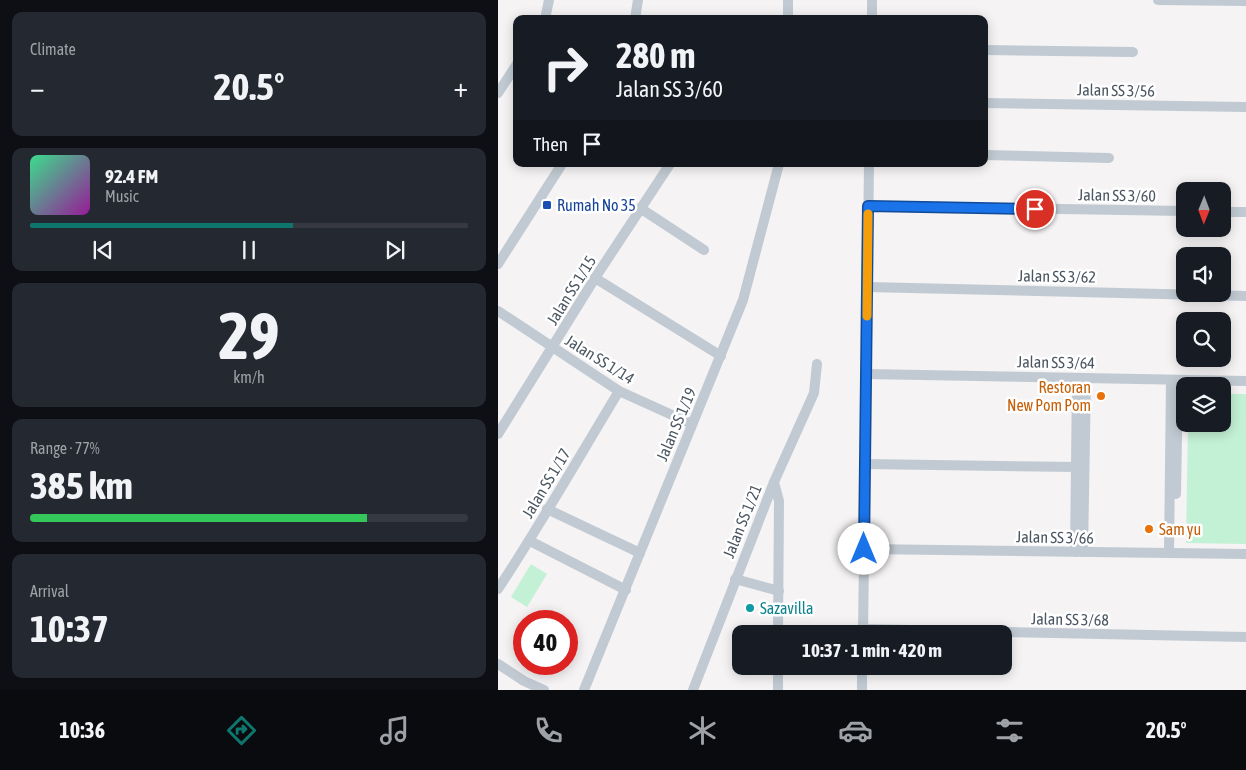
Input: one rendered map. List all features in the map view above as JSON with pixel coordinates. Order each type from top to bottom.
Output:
[{"type":"street","points":[[546,15],[550,0]]},
{"type":"street","points":[[636,15],[638,0]]},
{"type":"street","points":[[788,0],[788,15]]},
{"type":"street","points":[[872,0],[872,15]]},
{"type":"street","points":[[1158,0],[1246,1]]},
{"type":"street","points":[[988,50],[1133,52]]},
{"type":"street","points":[[499,88],[513,69]]},
{"type":"street","name":"Jalan SS 3/56","points":[[988,103],[1246,106]]},
{"type":"street","points":[[988,155],[1109,158]]},
{"type":"street","points":[[498,264],[560,167]]},
{"type":"street","name":"Jalan SS 1/15","points":[[498,434],[595,278],[668,167]]},
{"type":"street","name":"Jalan SS 1/19","points":[[584,690],[743,300],[778,167]]},
{"type":"street","points":[[863,625],[869,167]]},
{"type":"street","name":"Jalan SS 3/60","points":[[868,206],[1176,211]]},
{"type":"street","points":[[640,208],[704,250]]},
{"type":"street","points":[[1231,212],[1246,212]]},
{"type":"street","points":[[595,278],[721,356]]},
{"type":"street","name":"Jalan SS 3/62","points":[[867,287],[1246,296]]},
{"type":"street","name":"Jalan SS 1/14","points":[[498,311],[619,391],[692,424]]},
{"type":"street","name":"Jalan SS 1/21","points":[[693,690],[774,482],[814,392],[817,364]]},
{"type":"street","name":"Jalan SS 3/64","points":[[866,374],[1246,381]]},
{"type":"street","points":[[1079,552],[1076,467],[1081,378]]},
{"type":"street","points":[[1079,552],[1081,378]]},
{"type":"street","points":[[1172,553],[1174,380]]},
{"type":"street","name":"Jalan SS 1/17","points":[[498,589],[530,541],[547,509],[619,391]]},
{"type":"street","points":[[865,464],[1076,467]]},
{"type":"street","points":[[774,482],[779,501],[778,625]]},
{"type":"street","points":[[547,509],[640,553]]},
{"type":"street","points":[[530,541],[626,590]]},
{"type":"street","name":"Jalan SS 3/66","points":[[864,549],[1246,554]]},
{"type":"street","points":[[735,579],[778,591]]},
{"type":"street","name":"Jalan SS 3/68","points":[[1012,633],[1246,637]]},
{"type":"street","points":[[498,664],[524,681],[544,690]]},
{"type":"street","points":[[778,675],[778,690]]},
{"type":"street","points":[[862,675],[862,690]]},
{"type":"green space","points":[[1231,394],[1246,394],[1246,544],[1186,543],[1188,432],[1231,432]]},
{"type":"green space","points":[[531,564],[547,574],[527,607],[511,597]]},
{"type":"slow traffic","points":[[867,316],[868,214]]},
{"type":"place","name":"Rumah No 35","points":[[547,205]]},
{"type":"place","name":"Restoran New Pom Pom","points":[[1101,396]]},
{"type":"place","name":"Sam yu","points":[[1149,529]]},
{"type":"place","name":"Sazavilla","points":[[750,608]]},
{"type":"route","points":[[864,549],[868,206],[1035,209]]}]
